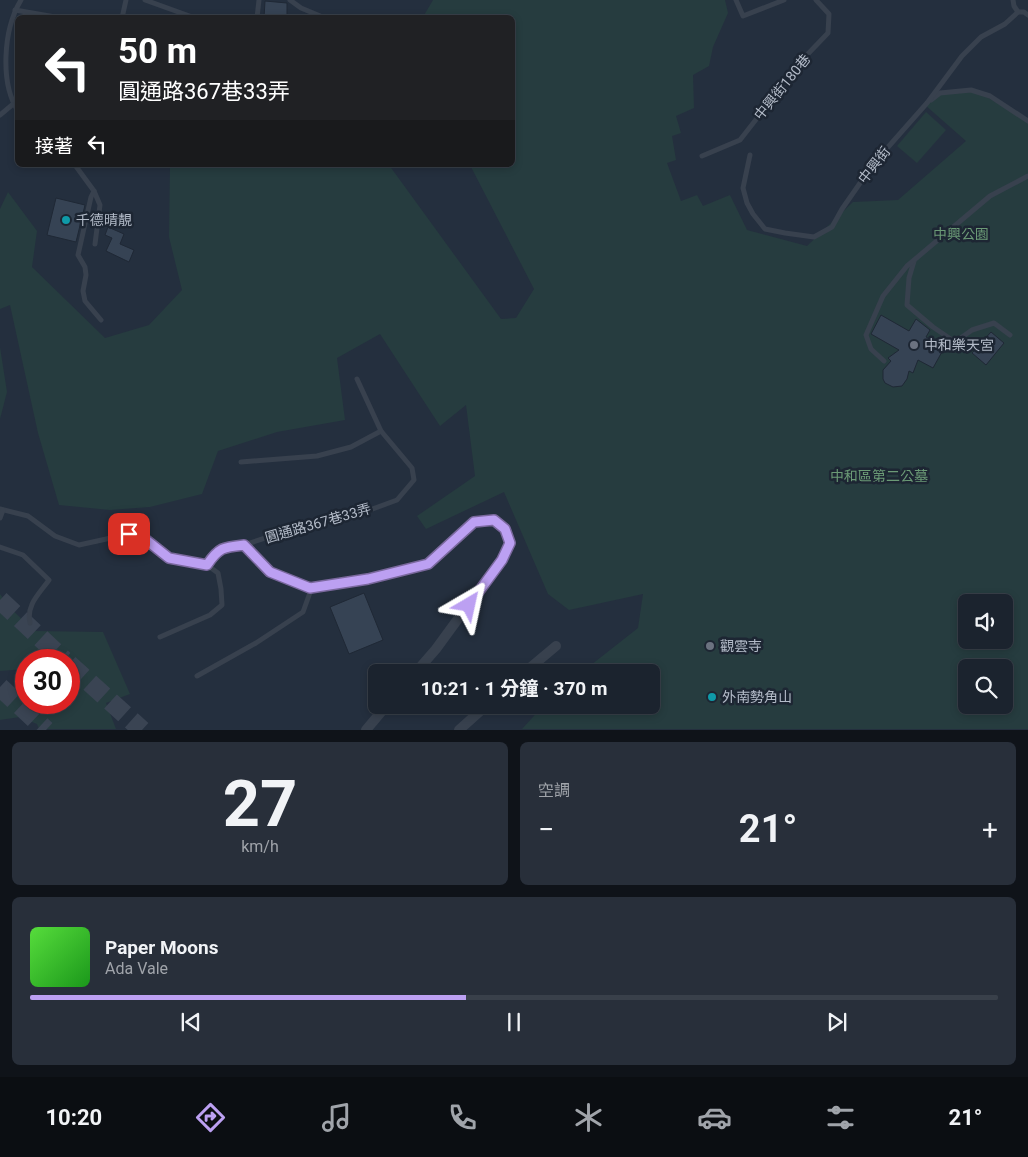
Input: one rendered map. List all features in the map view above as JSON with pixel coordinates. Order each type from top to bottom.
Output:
[{"type":"street","name":"圓通路367巷33弄","points":[[423,664],[502,560],[510,543],[505,529],[494,520],[474,522],[428,564]]},
{"type":"street","points":[[535,664],[556,646]]},
{"type":"street","points":[[366,730],[379,714]]},
{"type":"street","points":[[459,730],[477,714]]},
{"type":"lane","points":[[15,108],[4,88],[1,53],[6,30],[21,0]]},
{"type":"lane","points":[[123,15],[126,0]]},
{"type":"lane","points":[[145,0],[187,15]]},
{"type":"lane","points":[[257,15],[259,0]]},
{"type":"lane","points":[[290,0],[301,8],[318,15]]},
{"type":"lane","points":[[736,0],[743,16],[784,0]]},
{"type":"lane","name":"中興街180巷","points":[[702,156],[740,140],[804,58],[828,32],[829,14],[816,0]]},
{"type":"lane","points":[[1013,0],[1018,12],[1024,12],[1028,15]]},
{"type":"lane","points":[[15,10],[44,15]]},
{"type":"lane","name":"中興街","points":[[750,155],[743,188],[747,203],[765,229],[814,236],[832,227],[842,209],[874,163],[927,103],[962,56],[982,37],[1005,24],[1018,12]]},
{"type":"lane","points":[[927,103],[940,93],[972,90],[990,96],[1028,121]]},
{"type":"lane","points":[[0,115],[12,105]]},
{"type":"lane","points":[[76,167],[94,191],[100,205],[95,244]]},
{"type":"lane","points":[[884,361],[871,349],[866,335],[883,296],[895,279],[914,260],[990,196],[1028,176]]},
{"type":"lane","points":[[94,191],[78,255],[85,267],[86,275],[83,291],[85,301],[102,320]]},
{"type":"lane","points":[[914,260],[909,278],[908,305],[933,328],[956,342],[972,330],[994,323],[1010,335]]},
{"type":"lane","name":"圓通路367巷33弄","points":[[207,565],[215,552],[224,547],[244,545],[299,527],[348,518],[397,500],[414,480],[412,468],[381,431],[357,379]]},
{"type":"lane","points":[[241,462],[318,456],[351,447],[381,431]]},
{"type":"lane","points":[[0,518],[2,509],[28,516],[55,536],[79,545],[129,534],[145,539],[169,558],[207,565],[218,573],[222,605],[210,615],[160,637]]},
{"type":"lane","name":"圓通路367巷33弄","points":[[244,545],[270,572],[310,588],[368,579],[428,564]]},
{"type":"lane","points":[[0,547],[24,555],[50,580],[31,604],[28,614],[30,623]]},
{"type":"lane","points":[[197,676],[264,638],[303,612],[312,587]]},
{"type":"green space","points":[[433,0],[725,0],[728,13],[713,47],[709,66],[693,75],[694,108],[676,116],[681,133],[672,136],[676,160],[667,163],[681,201],[697,195],[703,206],[730,195],[747,230],[807,246],[853,202],[898,200],[966,141],[925,105],[940,94],[980,93],[1028,121],[1028,729],[522,729],[536,714],[660,714],[660,664],[592,664],[638,628],[643,594],[569,610],[548,594],[504,492],[426,529],[417,516],[475,476],[466,405],[440,426],[380,334],[337,358],[345,420],[277,432],[218,451],[202,494],[150,507],[110,510],[59,505],[38,433],[10,305],[0,309],[0,209],[8,192],[37,231],[32,267],[105,338],[149,325],[182,290],[169,237],[170,167],[390,167],[501,319],[516,318],[534,289],[471,167],[515,167],[515,15],[424,15]]},
{"type":"green space","points":[[926,112],[946,130],[917,163],[897,146]]},
{"type":"green space","points":[[0,347],[7,392],[0,419]]},
{"type":"green space","points":[[0,594],[11,609],[35,631],[103,632],[130,694],[106,703],[116,729],[39,729],[37,724],[20,717],[0,720],[0,689],[15,688],[15,714],[80,714],[80,649],[15,649],[15,670],[0,671]]},
{"type":"building","points":[[265,1],[287,3],[287,15],[264,15]]},
{"type":"building","name":"千德晴靚","points":[[56,198],[85,205],[76,242],[47,235]]},
{"type":"building","points":[[108,227],[124,234],[120,244],[134,250],[129,262],[106,251],[112,238],[105,235]]},
{"type":"building","name":"中和樂天宮","points":[[881,315],[909,331],[916,319],[930,330],[926,337],[939,344],[937,347],[943,350],[933,368],[918,360],[913,373],[909,371],[907,379],[902,386],[893,387],[885,383],[883,370],[891,361],[888,358],[899,350],[871,334]]},
{"type":"building","points":[[991,332],[1004,343],[986,365],[972,353]]},
{"type":"building","points":[[364,593],[383,640],[349,654],[330,607]]},
{"type":"tunnel","points":[[0,600],[52,649]]},
{"type":"tunnel","points":[[80,674],[142,730]]},
{"type":"tunnel","points":[[0,687],[46,730]]},
{"type":"place","name":"千德晴靚","points":[[66,220]]},
{"type":"place","name":"中和樂天宮","points":[[914,345]]},
{"type":"place","name":"觀雲寺","points":[[710,646]]},
{"type":"place","name":"外南勢角山","points":[[712,697]]},
{"type":"route","points":[[129,534],[145,539],[169,558],[207,565],[215,552],[224,547],[244,545],[270,572],[310,588],[368,579],[428,564],[474,522],[494,520],[505,529],[510,543],[502,560],[469,605]]},
{"type":"park label","name":"中興公園","points":[[961,234]]},
{"type":"park label","name":"中和區第二公墓","points":[[879,476]]}]
